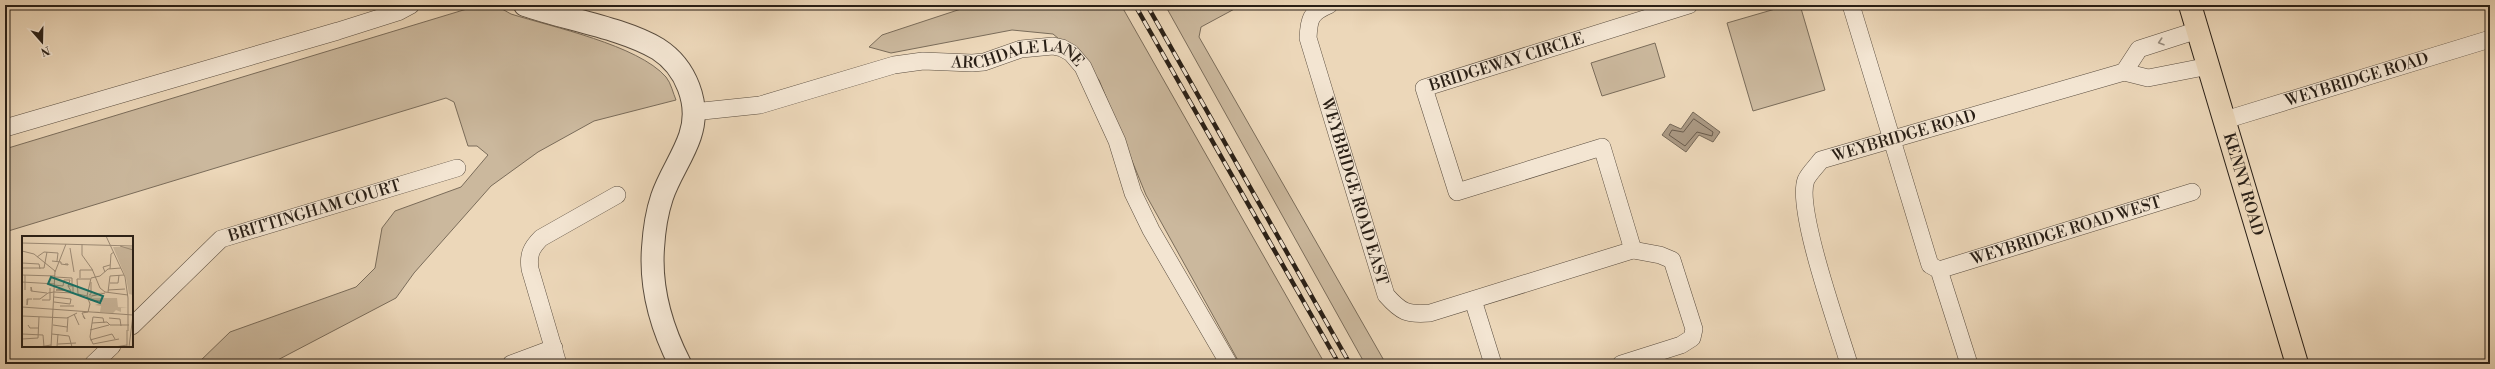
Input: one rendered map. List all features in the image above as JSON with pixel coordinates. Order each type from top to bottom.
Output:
[{"type":"main road","name":"KENNY ROAD","points":[[2190,5],[2297,364]]},
{"type":"street","points":[[5,128],[338,31],[412,5]]},
{"type":"street","points":[[525,5],[603,28],[650,44],[669,57],[683,74],[690,89],[693,112],[690,136],[662,197],[653,247],[653,282],[659,316],[680,364]]},
{"type":"street","name":"WEYBRIDGE ROAD EAST","points":[[1329,5],[1317,10],[1309,21],[1308,38],[1386,295],[1397,308],[1413,315],[1430,313],[1633,250]]},
{"type":"street","name":"BRIDGEWAY CIRCLE","points":[[1633,250],[1602,147],[1457,192],[1424,88],[1689,5]]},
{"type":"street","points":[[1851,5],[1930,264],[1939,270],[1969,364]]},
{"type":"street","points":[[2124,72],[2139,49],[2198,30]]},
{"type":"street","name":"WEYBRIDGE ROAD","points":[[2225,120],[2490,39]]},
{"type":"street","name":"ARCHDALE LANE","points":[[693,112],[760,105],[894,65],[923,61],[984,62],[1021,49],[1053,46],[1062,48],[1071,53],[1084,68],[1117,141],[1133,193],[1151,230],[1229,364]]},
{"type":"street","name":"WEYBRIDGE ROAD","points":[[1849,364],[1811,236],[1804,205],[1806,180],[1821,160],[1892,138],[2124,72],[2148,78],[2209,66]]},
{"type":"street","name":"BRITTINGHAM COURT","points":[[133,325],[221,239],[458,168]]},
{"type":"street","name":"WEYBRIDGE ROAD WEST","points":[[1939,270],[2192,192]]},
{"type":"street","points":[[558,364],[530,269],[528,258],[532,246],[541,238],[617,195]]},
{"type":"street","points":[[1621,364],[1681,345],[1692,338],[1694,329],[1672,260],[1660,255],[1633,250]]},
{"type":"street","points":[[1473,300],[1493,364]]},
{"type":"street","points":[[94,364],[111,347]]},
{"type":"street","points":[[512,364],[554,348]]},
{"type":"shaded area","points":[[480,5],[495,5],[511,14],[593,38],[636,55],[653,66],[668,79],[676,100],[594,121],[538,152],[491,186],[414,273],[396,298],[270,364],[197,364],[230,332],[356,287],[375,268],[382,228],[395,211],[461,187],[488,155],[477,146],[468,146],[454,102],[446,98],[5,232],[5,149]]},
{"type":"shaded area","points":[[973,5],[1121,5],[1325,364],[1240,364],[1146,195],[1099,80],[1076,53],[1053,34],[1012,30],[891,53],[869,47],[882,35]]},
{"type":"shaded area","points":[[1165,5],[1240,6],[1201,27],[1199,37],[1386,364],[1365,364]]},
{"type":"shaded area","points":[[1789,5],[1800,5],[1825,90],[1753,111],[1727,23]]},
{"type":"shaded area","points":[[1655,43],[1665,77],[1602,96],[1591,63]]},
{"type":"water","points":[[1693,112],[1720,132],[1713,142],[1699,135],[1686,152],[1662,135],[1670,124],[1681,129]]},
{"type":"railway","points":[[1135,5],[1339,364]]},
{"type":"railway","points":[[1147,5],[1350,364]]}]
